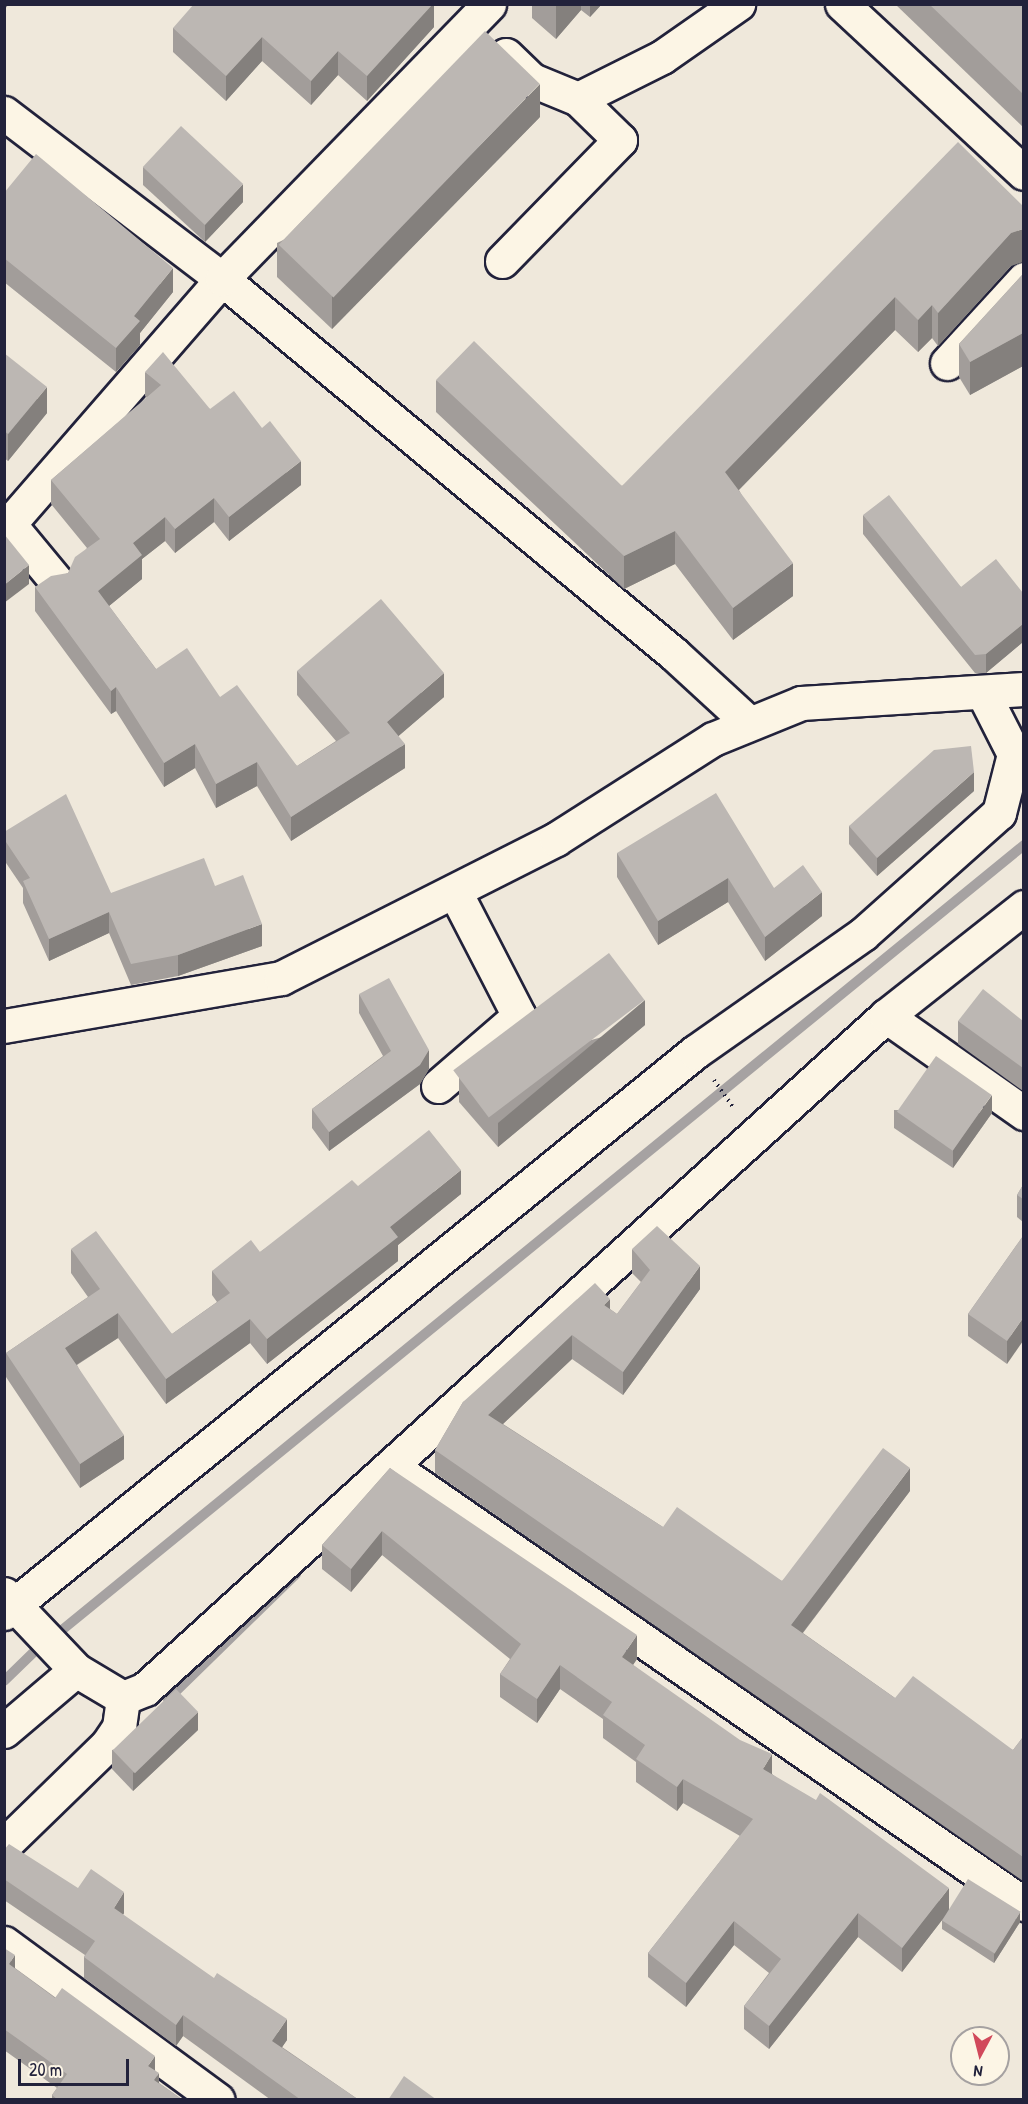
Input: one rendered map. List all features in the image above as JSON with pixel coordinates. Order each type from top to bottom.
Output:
[{"type":"street","points":[[578,99],[662,57],[738,4]]},
{"type":"street","points":[[842,4],[1023,173]]},
{"type":"street","points":[[57,582],[9,524],[222,279],[480,14],[532,80],[578,99],[620,140],[502,261]]},
{"type":"street","points":[[4,113],[222,279],[748,722]]},
{"type":"street","points":[[947,363],[1023,279]]},
{"type":"street","points":[[4,1026],[280,978],[455,892],[748,722],[801,703],[1023,689]]},
{"type":"street","points":[[123,1698],[76,1670],[7,1604],[695,1052],[863,934],[999,813],[1014,754],[983,693]]},
{"type":"street","points":[[438,1086],[519,1016],[455,892]]},
{"type":"street","points":[[123,1698],[145,1689],[886,1016],[1023,907]]},
{"type":"street","points":[[886,1016],[1023,1113]]},
{"type":"street","points":[[391,1466],[1023,1904]]},
{"type":"street","points":[[4,1731],[76,1670]]},
{"type":"street","points":[[4,1845],[107,1745],[119,1727],[123,1698]]},
{"type":"street","points":[[4,1943],[218,2100]]},
{"type":"path","points":[[695,1052],[753,1136]]},
{"type":"building","points":[[194,4],[433,4],[367,76],[338,51],[311,81],[262,37],[226,76],[173,28]]},
{"type":"building","points":[[929,4],[1023,4],[1023,94]]},
{"type":"building","points":[[485,31],[540,84],[333,297],[279,245]]},
{"type":"building","points":[[181,126],[243,184],[205,225],[143,167]]},
{"type":"building","points":[[958,142],[1023,206],[1023,229],[1011,233],[938,313],[932,305],[918,320],[895,297],[725,472],[793,563],[733,608],[675,531],[624,556],[436,380],[474,341],[622,486]]},
{"type":"building","points":[[36,154],[173,268],[134,316],[140,321],[116,348],[4,258],[4,193]]},
{"type":"building","points":[[1023,274],[1023,333],[970,362],[959,344]]},
{"type":"building","points":[[163,352],[210,409],[234,391],[262,428],[270,421],[301,461],[229,517],[214,498],[175,529],[165,517],[133,543],[142,555],[98,591],[156,669],[187,648],[220,697],[237,685],[297,766],[350,733],[297,671],[381,599],[444,673],[387,722],[405,744],[291,817],[257,762],[216,784],[195,744],[164,763],[116,687],[111,691],[35,587],[51,576],[68,573],[75,557],[100,539],[51,480],[161,385],[145,372]]},
{"type":"building","points":[[4,353],[47,387],[8,434],[4,431]]},
{"type":"building","points":[[889,495],[961,587],[996,559],[1023,593],[1023,624],[986,654],[975,655],[863,515]]},
{"type":"building","points":[[4,534],[29,565],[4,585]]},
{"type":"building","points":[[971,746],[974,772],[877,858],[849,826],[934,750]]},
{"type":"building","points":[[716,793],[774,888],[803,865],[822,892],[765,937],[728,878],[658,921],[617,853]]},
{"type":"building","points":[[66,794],[111,893],[204,858],[215,886],[243,875],[262,924],[178,955],[131,964],[109,912],[49,939],[23,881],[30,878],[4,839],[4,832]]},
{"type":"building","points":[[609,953],[645,1000],[489,1117],[453,1070]]},
{"type":"building","points":[[389,978],[429,1050],[420,1065],[329,1132],[312,1109],[391,1051],[359,994]]},
{"type":"building","points":[[983,989],[1023,1021],[1023,1068],[958,1021]]},
{"type":"building","points":[[936,1056],[992,1095],[953,1151],[897,1112]]},
{"type":"building","points":[[429,1130],[461,1170],[390,1227],[398,1237],[267,1339],[250,1319],[166,1379],[118,1313],[65,1348],[124,1435],[80,1464],[6,1353],[100,1289],[71,1249],[96,1231],[172,1334],[230,1293],[212,1271],[251,1240],[260,1252],[352,1180],[358,1186]]},
{"type":"building","points":[[1023,1185],[1023,1199],[1017,1195]]},
{"type":"building","points":[[657,1226],[700,1266],[623,1372],[572,1335],[488,1415],[663,1527],[677,1507],[782,1581],[883,1448],[910,1468],[791,1625],[895,1698],[913,1676],[1013,1750],[1023,1737],[1023,1857],[435,1450],[463,1402],[595,1283],[610,1299],[604,1305],[617,1314],[650,1270],[632,1249]]},
{"type":"building","points":[[1023,1236],[1023,1318],[1007,1341],[968,1314]]},
{"type":"building","points":[[390,1468],[637,1635],[622,1657],[740,1740],[772,1754],[763,1769],[816,1800],[820,1793],[949,1888],[902,1948],[858,1913],[769,2026],[744,2006],[781,1959],[734,1921],[686,1983],[648,1953],[753,1819],[683,1779],[677,1787],[636,1759],[645,1745],[603,1715],[612,1702],[560,1665],[537,1699],[500,1674],[521,1644],[382,1531],[351,1569],[322,1545]]},
{"type":"building","points":[[176,1689],[198,1712],[135,1773],[113,1750]]},
{"type":"building","points":[[9,1844],[78,1888],[91,1869],[124,1892],[114,1908],[214,1978],[217,1973],[287,2019],[272,2041],[359,2100],[301,2100],[183,2015],[176,2025],[84,1957],[95,1941],[4,1879],[4,1850]]},
{"type":"building","points":[[968,1879],[1021,1912],[995,1953],[942,1921]]},
{"type":"building","points":[[4,1948],[15,1955],[9,1964],[55,1998],[62,1988],[155,2056],[148,2066],[159,2073],[154,2080],[183,2100],[58,2100],[52,2095],[67,2074],[4,2029]]},
{"type":"building","points":[[404,2076],[437,2100],[388,2100]]},
{"type":"waterway","points":[[62,1630],[1024,845]]},
{"type":"waterway","points":[[168,1699],[296,1574]]},
{"type":"waterway","points":[[4,1681],[39,1647]]}]
